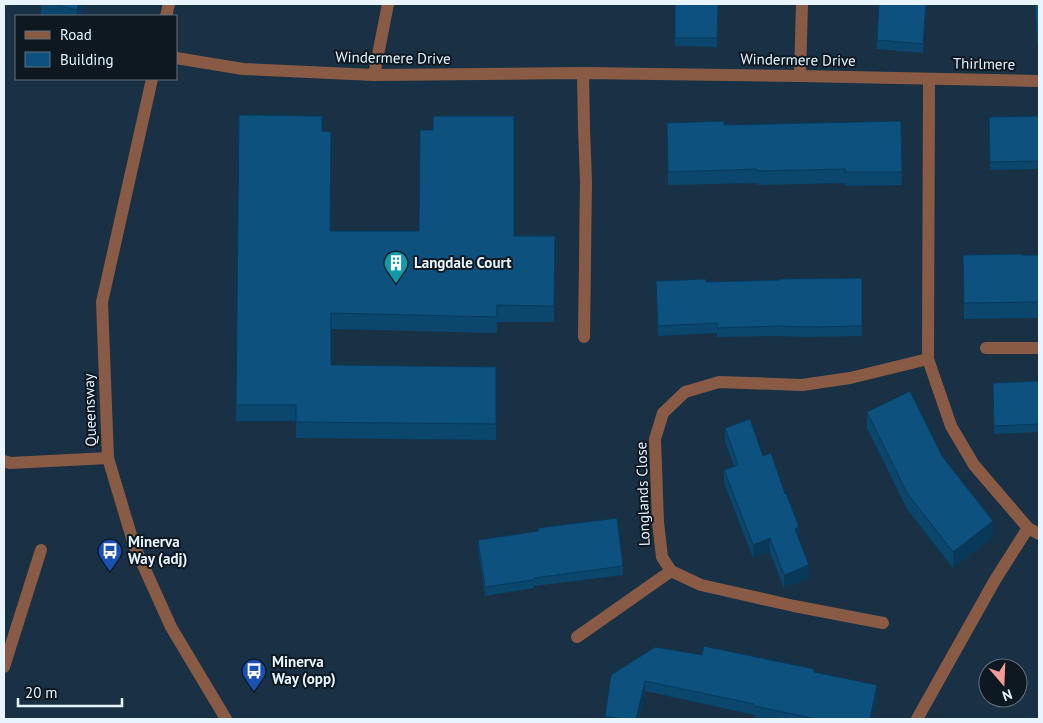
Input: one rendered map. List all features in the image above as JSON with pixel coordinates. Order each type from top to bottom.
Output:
[{"type":"street","points":[[374,75],[388,4]]},
{"type":"street","points":[[800,76],[802,4]]},
{"type":"street","name":"Windermere Drive","points":[[178,58],[243,70],[374,75],[583,74],[929,79]]},
{"type":"street","points":[[583,74],[586,181],[584,338]]},
{"type":"street","points":[[917,719],[995,580],[1034,531],[974,465],[951,426],[928,359],[929,79]]},
{"type":"street","name":"Thirlmere","points":[[929,79],[1039,81]]},
{"type":"street","name":"Queensway","points":[[152,80],[102,302],[108,458],[134,545],[171,627],[221,717]]},
{"type":"street","points":[[986,348],[1039,348]]},
{"type":"street","name":"Longlands Close","points":[[671,571],[662,557],[658,522],[655,439],[663,413],[686,392],[719,382],[802,385],[850,378],[928,359]]},
{"type":"street","points":[[4,461],[10,463],[108,458]]},
{"type":"street","points":[[4,668],[41,550]]},
{"type":"street","points":[[577,637],[671,571],[701,585],[794,606],[883,623]]},
{"type":"building","points":[[53,4],[78,4],[77,10]]},
{"type":"building","points":[[675,4],[718,4],[717,38],[675,38]]},
{"type":"building","points":[[879,4],[926,4],[923,44],[877,40]]},
{"type":"building","points":[[1035,4],[1039,4],[1039,36],[1037,37]]},
{"type":"building","name":"Langdale Court","points":[[239,115],[322,116],[322,131],[331,132],[330,231],[419,231],[420,130],[433,130],[433,116],[514,116],[514,236],[555,236],[554,306],[497,305],[497,317],[331,313],[331,365],[496,367],[496,424],[296,422],[296,405],[236,405]]},
{"type":"building","points":[[1039,116],[1039,161],[990,162],[989,117]]},
{"type":"building","points":[[724,121],[724,125],[901,121],[902,172],[845,172],[845,169],[757,171],[757,169],[668,172],[667,123]]},
{"type":"building","points":[[963,255],[1039,255],[1039,302],[964,303]]},
{"type":"building","points":[[862,278],[862,326],[717,328],[717,323],[658,326],[656,281],[706,279],[706,282]]},
{"type":"building","points":[[1039,381],[1039,424],[994,426],[993,383]]},
{"type":"building","points":[[910,391],[942,456],[993,521],[953,552],[907,493],[867,412]]},
{"type":"building","points":[[750,419],[763,456],[771,453],[799,527],[795,529],[809,565],[784,575],[770,538],[753,545],[724,470],[738,465],[725,428]]},
{"type":"building","points":[[617,518],[623,566],[534,578],[534,580],[485,587],[478,540],[538,531],[538,528]]},
{"type":"building","points":[[704,646],[814,669],[814,672],[877,685],[870,719],[816,719],[645,681],[636,719],[605,716],[611,675],[655,647],[702,655]]},
{"type":"place","name":"Langdale Court","points":[[396,284]]},
{"type":"place","name":"Minerva Way (adj)","points":[[110,572]]},
{"type":"place","name":"Minerva Way (opp)","points":[[254,692]]}]
